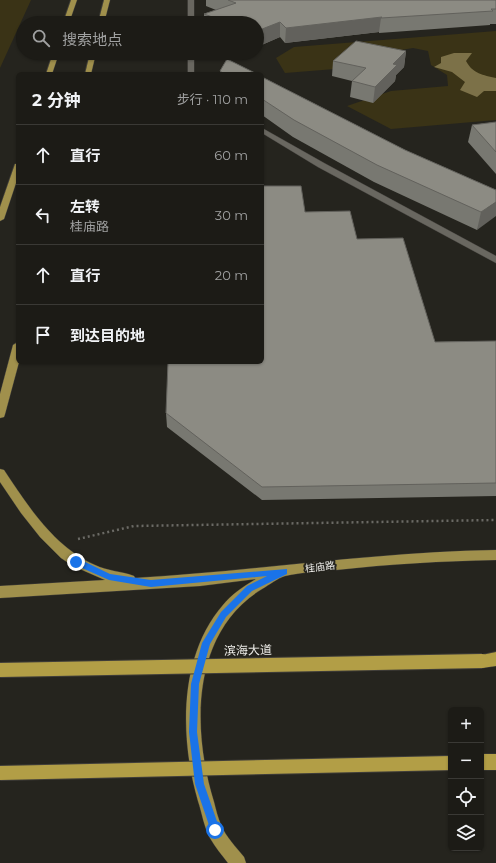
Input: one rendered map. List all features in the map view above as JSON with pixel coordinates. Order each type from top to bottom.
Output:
[{"type":"highway","name":"滨海大道","points":[[0,670],[496,660]]},
{"type":"highway","points":[[0,773],[448,762]]},
{"type":"highway","points":[[484,762],[496,762]]},
{"type":"main road","points":[[68,16],[74,0]]},
{"type":"main road","points":[[103,16],[107,0]]},
{"type":"main road","points":[[50,72],[54,60]]},
{"type":"main road","points":[[89,72],[92,60]]},
{"type":"main road","points":[[0,219],[16,172]]},
{"type":"main road","points":[[0,414],[16,353]]},
{"type":"main road","points":[[0,473],[22,506],[55,544],[76,562],[109,577],[151,583]]},
{"type":"main road","name":"桂庙路","points":[[0,592],[151,583],[284,571],[371,561],[438,556],[496,555]]},
{"type":"main road","points":[[238,863],[215,830],[199,784],[193,732],[195,684],[206,643],[223,614],[250,589],[284,571]]},
{"type":"lane","points":[[191,0],[191,16]]},
{"type":"lane","points":[[191,60],[191,72]]},
{"type":"lane","points":[[264,131],[321,165],[496,260]]},
{"type":"path","points":[[55,544],[134,526],[496,520]]},
{"type":"shaded area","points":[[0,0],[31,0],[24,16],[16,16],[16,33],[0,68]]},
{"type":"shaded area","points":[[496,31],[496,120],[391,129],[347,106],[391,91],[448,86],[447,75],[431,65],[428,51],[413,48],[377,54],[335,69],[285,73],[276,58],[294,47]]},
{"type":"shaded area","points":[[454,53],[472,53],[466,61],[475,71],[483,75],[496,78],[496,91],[484,91],[477,97],[460,90],[465,82],[452,72],[434,67],[441,63],[441,57]]},
{"type":"building","points":[[228,0],[496,0],[496,9],[491,9],[493,11],[381,18],[382,17],[286,28],[280,22],[264,28],[264,16],[210,16],[204,14],[236,3]]},
{"type":"building","points":[[356,41],[406,51],[393,64],[397,65],[375,87],[352,81],[366,68],[333,61]]},
{"type":"building","points":[[226,60],[229,60],[253,72],[221,72],[220,71]]},
{"type":"building","points":[[264,78],[405,150],[496,190],[496,202],[481,212],[377,165],[294,120],[264,100]]},
{"type":"building","points":[[496,122],[496,152],[472,125]]},
{"type":"building","points":[[264,186],[301,186],[305,212],[350,211],[357,239],[403,238],[435,342],[496,341],[496,483],[262,487],[166,413],[168,364],[264,364]]},
{"type":"route","points":[[76,562],[109,577],[151,583],[200,580],[284,571],[250,589],[223,614],[206,643],[195,684],[193,732],[199,784],[215,830]]}]
